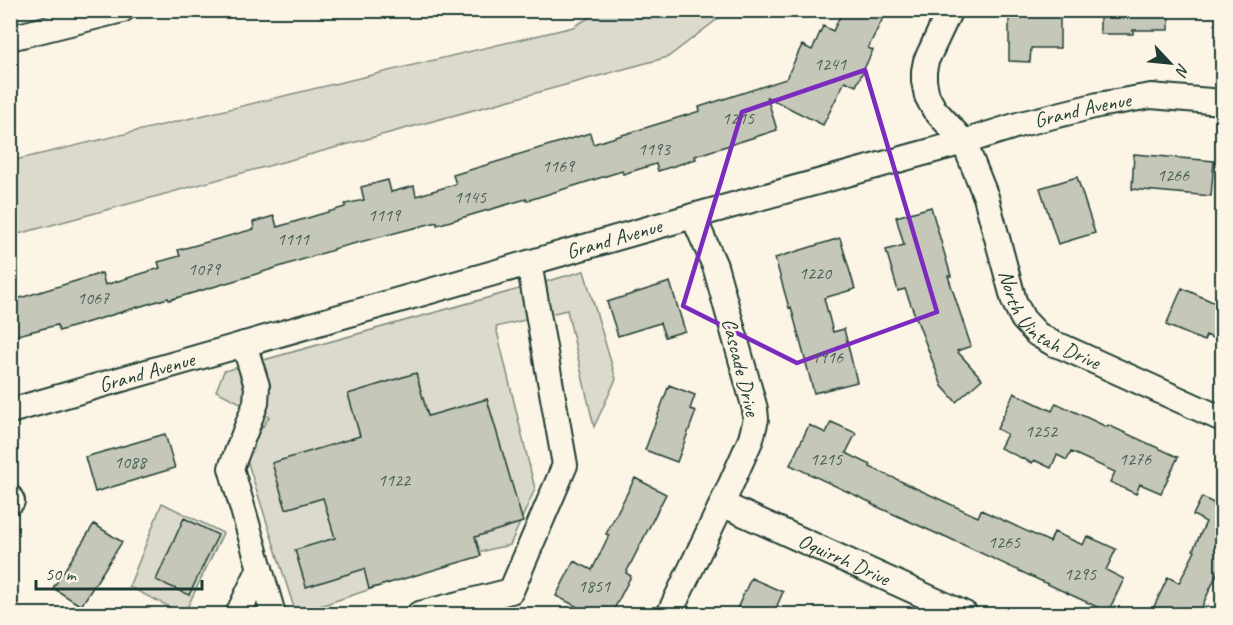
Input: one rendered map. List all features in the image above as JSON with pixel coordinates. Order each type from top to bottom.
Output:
[{"type":"street","points":[[10,38],[122,10]]},
{"type":"street","points":[[950,10],[926,61],[924,81],[927,96],[934,109],[964,142]]},
{"type":"street","name":"Grand Avenue","points":[[10,411],[693,216],[1087,107],[1151,96],[1222,102]]},
{"type":"street","name":"North Uintah Drive","points":[[964,142],[986,197],[1014,301],[1023,319],[1037,334],[1054,344],[1222,419]]},
{"type":"street","name":"Cascade Drive","points":[[669,615],[752,439],[756,419],[715,266],[693,216]]},
{"type":"street","points":[[419,615],[468,608],[511,591],[565,465],[529,263]]},
{"type":"street","points":[[244,344],[257,386],[256,403],[231,468],[273,615]]},
{"type":"street","name":"Oquirrh Drive","points":[[722,504],[965,615]]},
{"type":"street","points":[[238,615],[260,568]]},
{"type":"highlighted area","points":[[865,70],[937,312],[797,363],[683,306],[742,112]]},
{"type":"shaded area","points":[[602,10],[728,11],[668,57],[11,236],[11,161],[573,27]]},
{"type":"shaded area","points":[[584,271],[616,379],[594,427],[567,310],[496,327],[535,489],[510,545],[491,549],[296,614],[245,454],[269,417],[216,391],[224,371]]},
{"type":"shaded area","points":[[162,503],[223,533],[184,614],[129,587]]},
{"type":"building","points":[[843,10],[887,10],[868,48],[873,50],[856,86],[845,81],[823,125],[767,97],[777,130],[695,156],[696,159],[658,171],[656,164],[623,174],[622,171],[526,201],[526,199],[437,225],[437,222],[333,249],[250,276],[59,331],[57,325],[10,337],[10,301],[102,273],[105,285],[160,268],[158,262],[180,256],[178,250],[254,229],[253,222],[274,216],[277,227],[345,207],[345,204],[364,200],[361,187],[388,180],[391,192],[414,186],[416,196],[456,184],[453,175],[513,156],[590,133],[593,144],[700,111],[699,107],[786,79],[802,45],[812,50],[823,26],[833,31]]},
{"type":"building","points":[[1009,10],[1060,10],[1060,48],[1031,48],[1030,62],[1009,61]]},
{"type":"building","points":[[1100,10],[1169,10],[1169,30],[1133,30],[1133,34],[1100,34]]},
{"type":"building","points":[[1134,154],[1214,161],[1211,196],[1132,189]]},
{"type":"building","points":[[1077,177],[1095,233],[1058,244],[1040,188]]},
{"type":"building","points":[[931,207],[951,276],[948,276],[971,346],[957,351],[982,379],[956,402],[942,386],[905,289],[898,291],[886,250],[904,245],[896,217]]},
{"type":"building","points":[[840,238],[855,289],[824,298],[833,332],[844,329],[857,382],[814,393],[775,258]]},
{"type":"building","points":[[670,282],[685,331],[665,337],[660,323],[618,336],[607,302]]},
{"type":"building","points":[[1182,288],[1222,306],[1222,342],[1206,335],[1204,341],[1166,325]]},
{"type":"building","points":[[416,373],[428,416],[487,399],[523,522],[475,537],[481,556],[369,589],[364,569],[306,587],[295,550],[335,538],[323,498],[286,509],[272,463],[360,436],[348,394]]},
{"type":"building","points":[[669,385],[695,395],[690,409],[696,411],[677,462],[645,450]]},
{"type":"building","points":[[1014,393],[1052,411],[1056,403],[1178,457],[1161,493],[1140,484],[1136,494],[1110,482],[1115,472],[1071,452],[1067,460],[1057,455],[1051,468],[1034,460],[1032,463],[1000,448],[1007,434],[997,429]]},
{"type":"building","points":[[831,422],[856,433],[846,453],[871,465],[870,467],[978,517],[981,510],[1050,542],[1054,532],[1083,545],[1087,536],[1116,549],[1106,570],[1124,579],[1108,612],[790,465],[809,425],[826,433]]},
{"type":"building","points":[[165,434],[175,468],[95,492],[85,457]]},
{"type":"building","points":[[635,478],[666,494],[626,573],[631,576],[611,615],[571,615],[576,606],[556,596],[574,561],[592,570],[609,535],[606,534]]},
{"type":"building","points":[[1222,488],[1222,563],[1198,615],[1150,615],[1168,577],[1179,583],[1195,551],[1193,550],[1206,522],[1193,515],[1202,497],[1215,504]]},
{"type":"building","points":[[184,518],[218,535],[189,595],[156,580]]},
{"type":"building","points":[[94,524],[122,542],[81,606],[53,588]]},
{"type":"building","points":[[751,578],[783,592],[773,615],[734,615]]}]
